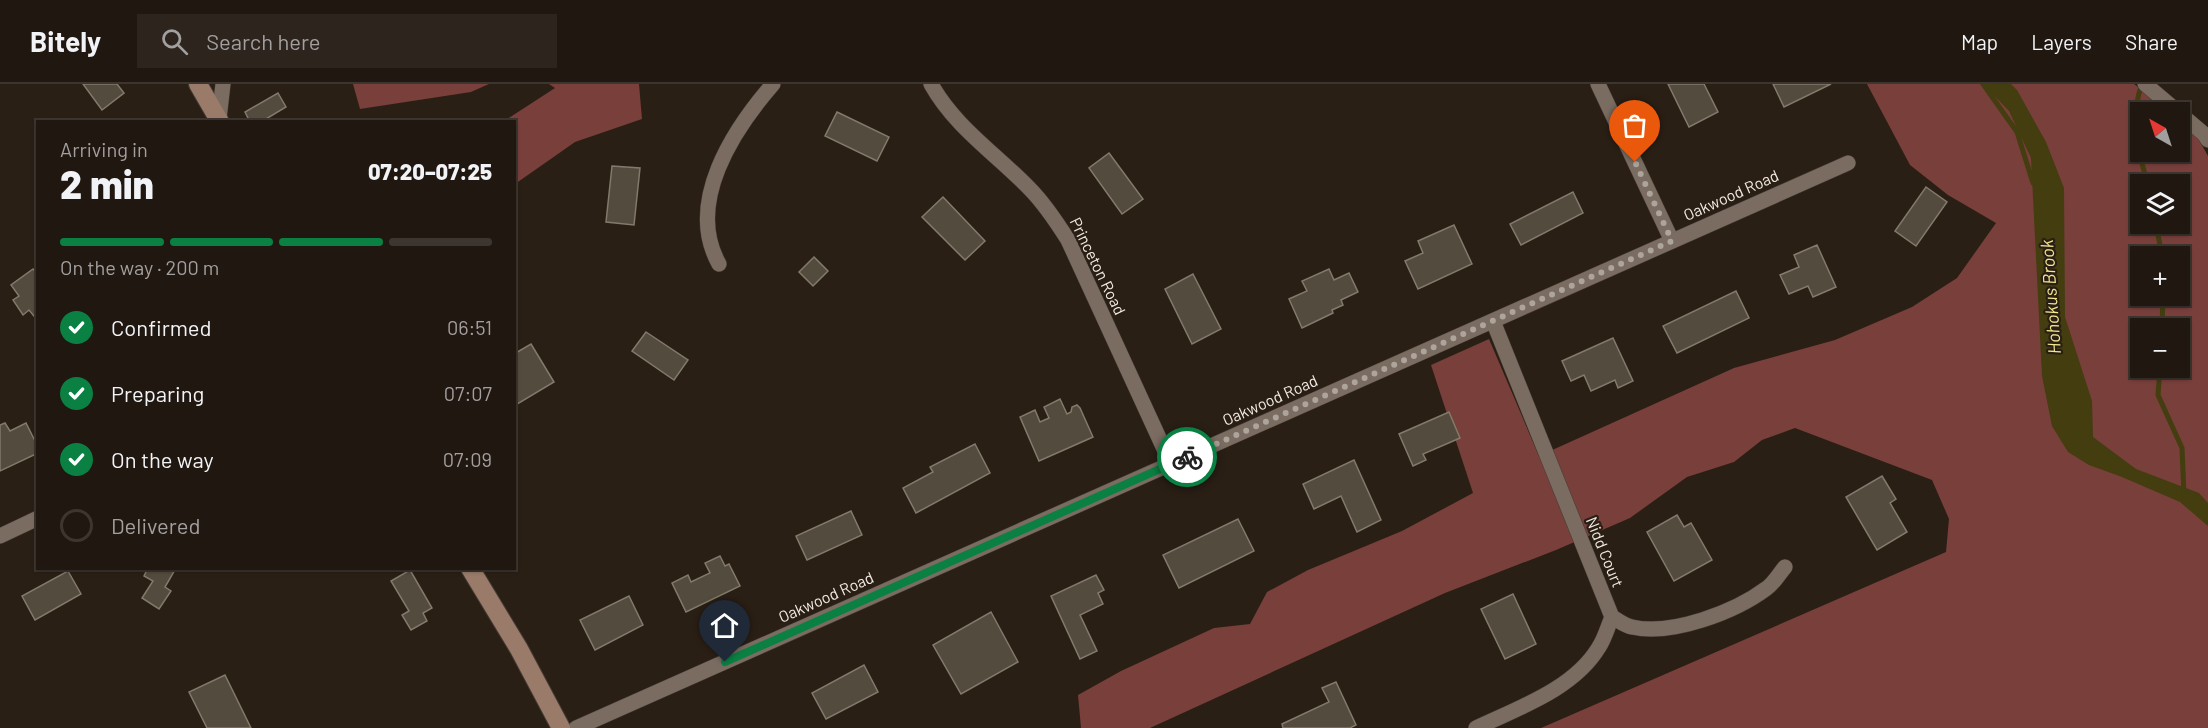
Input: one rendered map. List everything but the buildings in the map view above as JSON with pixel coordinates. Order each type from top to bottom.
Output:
[{"type":"main road","points":[[198,84],[220,120]]},
{"type":"main road","points":[[471,570],[519,649],[561,728]]},
{"type":"street","points":[[220,120],[223,84]]},
{"type":"street","points":[[719,264],[708,237],[706,218],[709,199],[719,168],[734,136],[773,84]]},
{"type":"street","name":"Princeton Road","points":[[931,84],[956,120],[1036,196],[1068,240],[1171,464]]},
{"type":"street","points":[[1598,84],[1672,241]]},
{"type":"street","points":[[2149,86],[2208,140]]},
{"type":"street","name":"Oakwood Road","points":[[576,728],[1848,163]]},
{"type":"street","name":"Nidd Court","points":[[1493,321],[1612,617]]},
{"type":"street","points":[[0,536],[36,519]]},
{"type":"street","points":[[1476,728],[1554,690],[1579,672],[1599,647],[1612,617],[1630,627],[1660,630],[1697,622],[1740,603],[1767,587],[1785,567]]},
{"type":"shaded area","points":[[353,84],[489,84],[471,92],[360,109]]},
{"type":"shaded area","points":[[549,84],[639,84],[642,119],[575,142],[516,183],[516,120],[506,120],[555,88]]},
{"type":"shaded area","points":[[1867,84],[2134,84],[2159,102],[2130,102],[2130,162],[2190,162],[2190,130],[2208,156],[2208,728],[1541,728],[1946,552],[1949,519],[1932,480],[1795,428],[1762,440],[1734,462],[1687,477],[1630,518],[1556,550],[1445,593],[1150,728],[1081,728],[1078,695],[1121,671],[1214,628],[1250,624],[1267,592],[1308,570],[1402,531],[1473,493],[1431,365],[1489,339],[1539,456],[1734,368],[1835,340],[1912,307],[1957,278],[1996,223],[1948,195],[1910,165]]},
{"type":"water","points":[[1983,84],[2011,84],[2017,90],[2046,142],[2064,188],[2065,317],[2092,401],[2093,437],[2136,469],[2199,493],[2208,503],[2208,526],[2180,502],[2089,465],[2068,452],[2052,426],[2042,376],[2031,158],[2009,111]]},
{"type":"waterway","name":"Hohokus Brook","points":[[1983,84],[2017,132],[2033,183]]},
{"type":"waterway","points":[[2142,84],[2135,122],[2145,174]]},
{"type":"waterway","points":[[2158,234],[2160,246]]},
{"type":"waterway","points":[[2162,318],[2163,306]]},
{"type":"waterway","points":[[2159,378],[2158,395],[2182,448],[2184,495]]},
{"type":"way so far","points":[[1187,457],[1672,241],[1635,162]]},
{"type":"route","points":[[725,662],[1187,457]]}]
